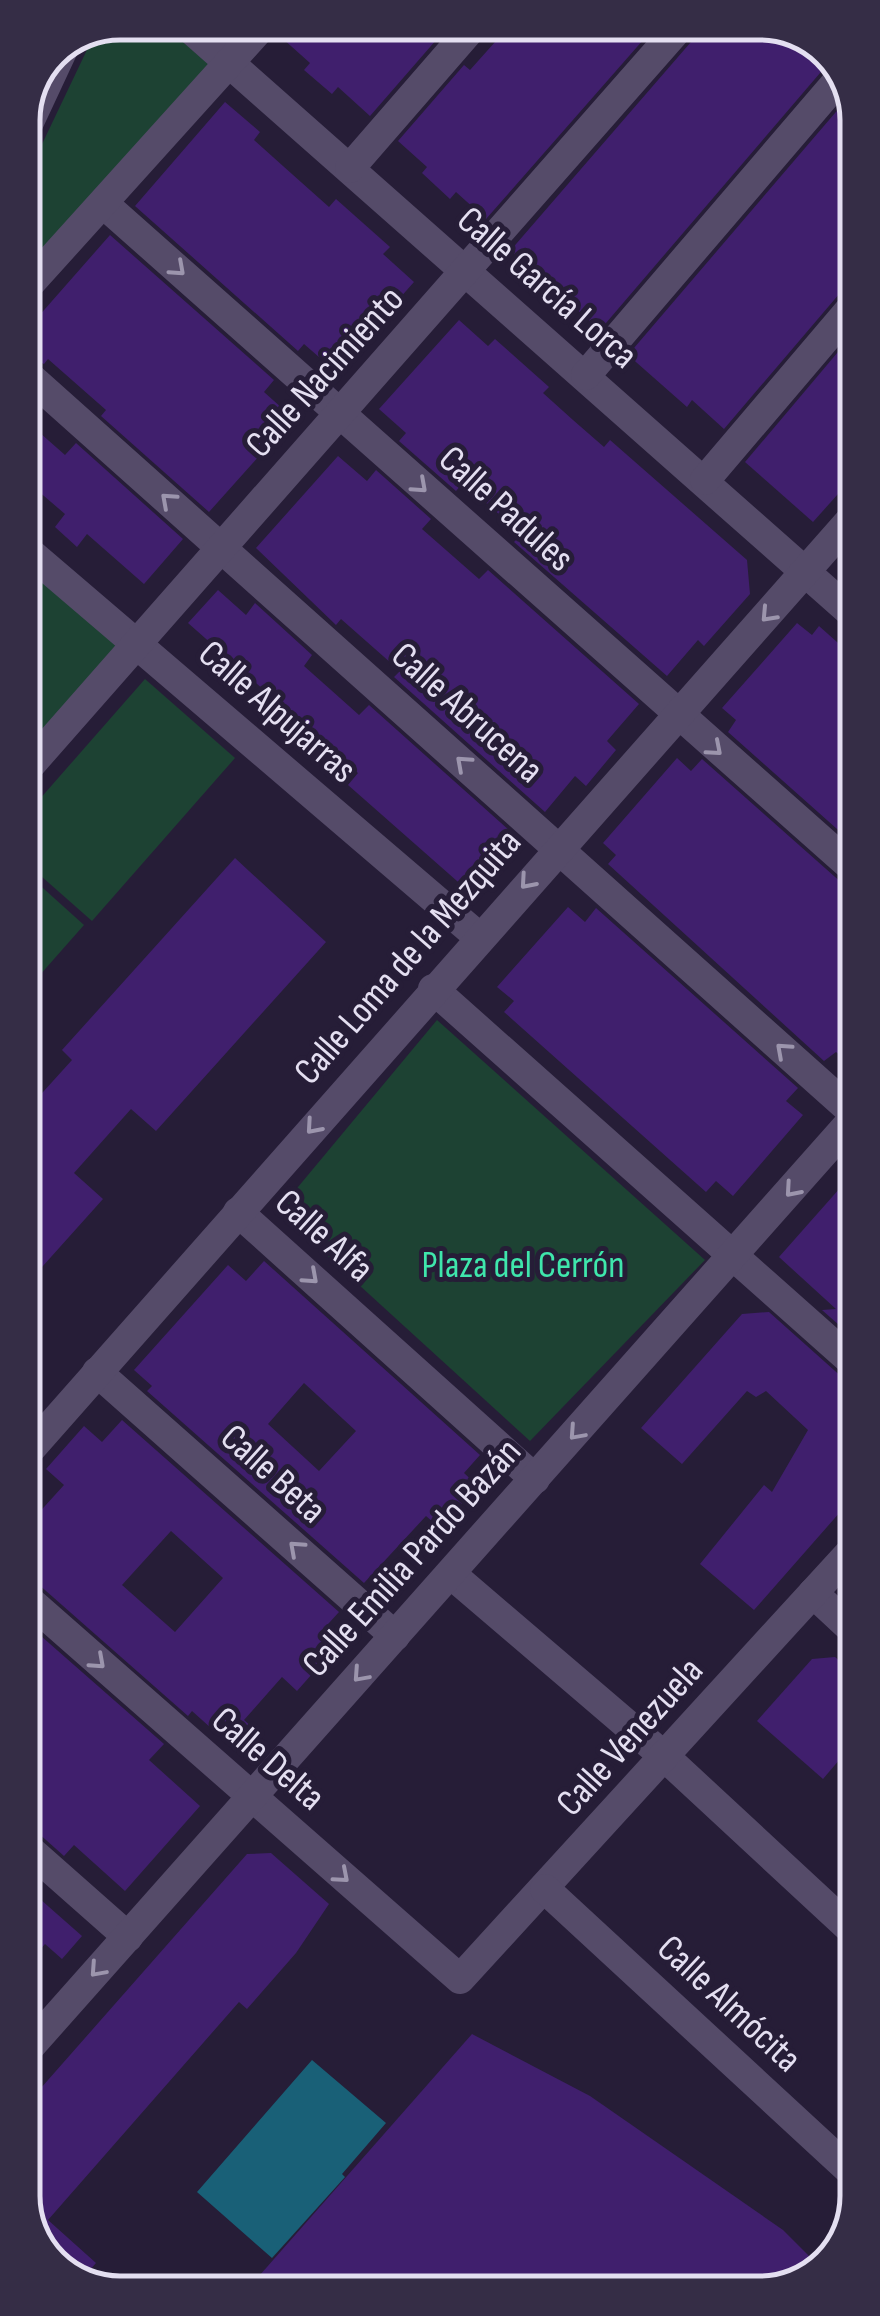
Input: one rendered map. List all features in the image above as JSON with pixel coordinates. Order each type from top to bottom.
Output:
[{"type":"street","name":"Calle García Lorca","points":[[205,40],[840,603]]},
{"type":"street","points":[[40,273],[249,40]]},
{"type":"street","points":[[350,168],[461,40]]},
{"type":"street","name":"Calle Nacimiento","points":[[40,754],[668,40]]},
{"type":"street","points":[[586,375],[833,87]]},
{"type":"street","name":"Calle Padules","points":[[105,205],[674,714],[840,857]]},
{"type":"street","points":[[705,480],[840,321]]},
{"type":"street","name":"Calle Abrucena","points":[[40,386],[840,1101]]},
{"type":"street","name":"Calle Loma de la Mezquita","points":[[40,1437],[674,714],[840,533]]},
{"type":"street","name":"Calle Alpujarras","points":[[40,561],[479,938]]},
{"type":"street","points":[[433,989],[840,1351]]},
{"type":"street","name":"Calle Emilia Pardo Bazán","points":[[40,2035],[840,1133]]},
{"type":"street","name":"Calle Alfa","points":[[238,1212],[535,1479]]},
{"type":"street","name":"Calle Beta","points":[[98,1372],[396,1636]]},
{"type":"street","name":"Calle Venezuela","points":[[460,1979],[840,1564]]},
{"type":"street","points":[[452,1574],[665,1757],[840,1919]]},
{"type":"street","points":[[813,1594],[840,1619]]},
{"type":"street","name":"Calle Delta","points":[[40,1610],[460,1979]]},
{"type":"street","points":[[40,1858],[128,1936]]},
{"type":"street","name":"Calle Almócita","points":[[546,1889],[840,2159]]},
{"type":"green space","points":[[120,40],[181,40],[211,66],[40,253],[40,148],[89,46]]},
{"type":"green space","points":[[40,573],[124,642],[40,736]]},
{"type":"green space","points":[[145,679],[235,758],[92,921],[40,875],[40,799]]},
{"type":"green space","points":[[40,885],[84,925],[40,975]]},
{"type":"green space","name":"Plaza del Cerrón","points":[[437,1020],[705,1260],[530,1441],[278,1211]]},
{"type":"water","points":[[312,2060],[386,2123],[342,2174],[345,2177],[272,2258],[197,2192]]},
{"type":"building","points":[[284,40],[436,40],[370,116],[338,87],[332,94],[304,70],[310,63]]},
{"type":"building","points":[[497,40],[643,40],[486,219],[456,192],[450,199],[422,173],[427,167],[398,141],[464,65],[470,70]]},
{"type":"building","points":[[693,40],[781,43],[809,57],[822,70],[600,330],[510,251]]},
{"type":"building","points":[[225,102],[260,132],[254,140],[329,207],[336,199],[390,247],[383,254],[414,282],[335,371],[304,344],[298,351],[135,206]]},
{"type":"building","points":[[838,109],[840,293],[724,429],[692,400],[687,407],[628,355]]},
{"type":"building","points":[[110,235],[274,380],[264,392],[293,418],[209,512],[101,416],[106,410],[48,359],[44,364],[40,362],[40,315]]},
{"type":"building","points":[[459,320],[488,346],[495,339],[549,387],[543,393],[573,420],[604,447],[610,440],[747,560],[750,594],[704,646],[698,640],[667,676],[514,542],[522,534],[463,483],[456,491],[399,441],[406,433],[379,409]]},
{"type":"building","points":[[840,350],[840,492],[813,522],[745,462]]},
{"type":"building","points":[[40,433],[65,455],[76,443],[183,539],[144,584],[87,534],[77,547],[55,527],[65,514],[40,493]]},
{"type":"building","points":[[338,456],[367,481],[376,470],[431,519],[422,529],[479,579],[488,570],[639,704],[607,741],[616,750],[586,786],[575,776],[545,812],[394,677],[400,671],[341,619],[336,625],[256,548]]},
{"type":"building","points":[[218,590],[246,615],[255,603],[312,655],[304,666],[359,715],[369,705],[520,840],[474,896],[348,785],[358,773],[188,623]]},
{"type":"building","points":[[797,623],[812,635],[819,626],[840,645],[840,832],[728,732],[736,720],[722,708]]},
{"type":"building","points":[[677,758],[691,771],[702,759],[840,881],[840,1055],[836,1052],[824,1061],[608,864],[616,855],[603,843]]},
{"type":"building","points":[[235,858],[326,942],[156,1131],[131,1109],[74,1173],[103,1199],[40,1269],[40,1095],[72,1060],[62,1050]]},
{"type":"building","points":[[568,907],[585,922],[596,908],[798,1088],[786,1101],[803,1115],[733,1196],[716,1181],[706,1192],[504,1012],[514,1001],[497,987]]},
{"type":"building","points":[[840,1188],[840,1326],[822,1310],[836,1309],[779,1257]]},
{"type":"building","points":[[264,1261],[480,1455],[464,1473],[478,1486],[440,1528],[426,1516],[364,1583],[147,1391],[152,1386],[134,1370],[228,1265],[246,1281]],"holes":[[[304,1383],[356,1431],[319,1471],[268,1424]]]},
{"type":"building","points":[[769,1312],[840,1375],[840,1512],[754,1610],[700,1564],[764,1485],[772,1492],[808,1430],[766,1391],[756,1397],[747,1391],[682,1464],[641,1428],[742,1314]]},
{"type":"building","points":[[122,1420],[339,1612],[319,1634],[335,1648],[297,1691],[282,1677],[244,1720],[260,1734],[241,1755],[192,1711],[188,1716],[40,1586],[40,1511],[64,1485],[46,1469],[84,1426],[102,1442]],"holes":[[[171,1531],[223,1578],[175,1632],[122,1585]]]},
{"type":"building","points":[[40,1635],[164,1744],[149,1760],[200,1806],[125,1891],[74,1845],[64,1856],[40,1835]]},
{"type":"building","points":[[835,1657],[840,1661],[840,1759],[823,1779],[757,1721],[812,1659]]},
{"type":"building","points":[[271,1853],[329,1904],[296,1953],[247,2009],[239,2002],[48,2220],[96,2263],[89,2270],[60,2249],[43,2217],[40,2089],[247,1854]]},
{"type":"building","points":[[40,1899],[82,1936],[62,1959],[45,1944],[40,1950]]},
{"type":"building","points":[[472,2034],[590,2096],[783,2230],[811,2258],[795,2268],[760,2276],[259,2276]]}]
